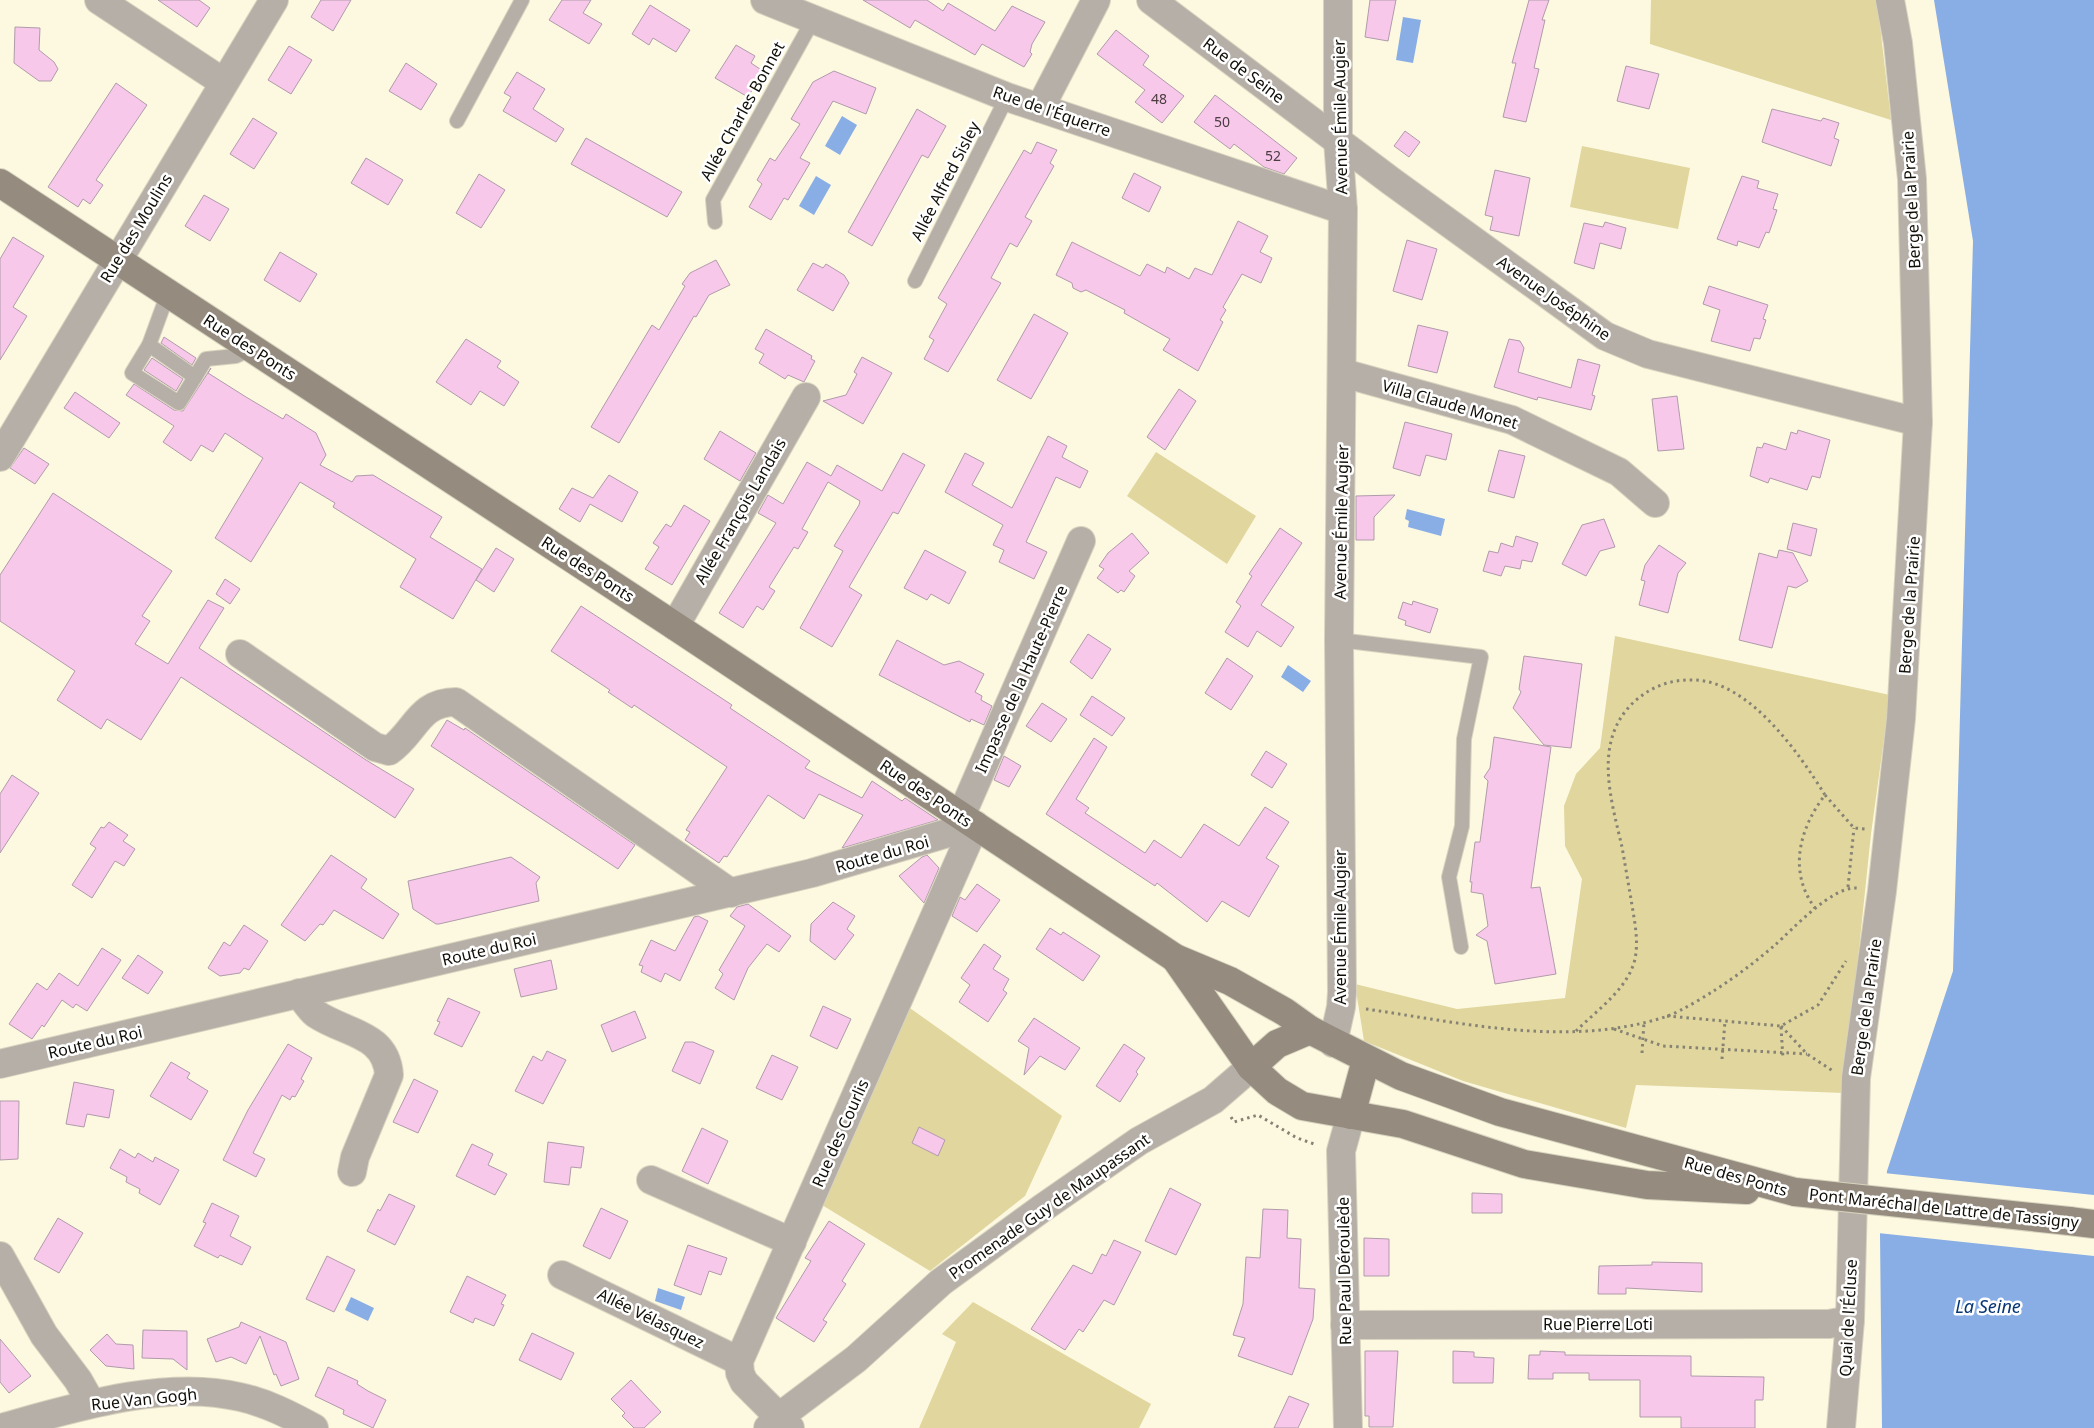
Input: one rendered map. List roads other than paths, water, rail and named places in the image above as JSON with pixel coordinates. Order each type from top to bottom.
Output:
[{"type":"main road","name":"Rue des Ponts","points":[[0,183],[253,348],[1175,958],[1230,981],[1285,1012],[1310,1030],[1333,1043],[1401,1076],[1500,1112],[1795,1192]]},
{"type":"main road","name":"Rue des Ponts","points":[[1175,958],[1251,1067],[1277,1091],[1302,1106],[1403,1124],[1524,1164],[1647,1185],[1795,1192]]},
{"type":"main road","points":[[1251,1067],[1278,1044],[1310,1030]]},
{"type":"main road","points":[[1351,1115],[1366,1060]]},
{"type":"main road","name":"Pont Maréchal de Lattre de Tassigny","points":[[1795,1192],[2094,1224]]},
{"type":"street","points":[[99,0],[223,82]]},
{"type":"street","name":"Rue des Moulins","points":[[0,457],[223,82],[274,0]]},
{"type":"street","name":"Rue de l'Équerre","points":[[765,0],[1008,97],[1343,210]]},
{"type":"street","points":[[1040,108],[1096,0]]},
{"type":"street","name":"Rue de Seine","points":[[1150,0],[1338,140]]},
{"type":"street","name":"Avenue Émile Augier","points":[[1333,1043],[1341,1007],[1342,992],[1340,640],[1343,210],[1338,140],[1338,0]]},
{"type":"street","name":"Berge de la Prairie","points":[[1853,1208],[1856,1078],[1882,891],[1901,719],[1918,422],[1912,179],[1898,43],[1890,0]]},
{"type":"street","name":"Avenue Joséphine","points":[[1338,140],[1605,336],[1648,354],[1918,422]]},
{"type":"street","name":"Villa Claude Monet","points":[[1343,373],[1512,420],[1619,472],[1655,503]]},
{"type":"street","name":"Allée François Landais","points":[[674,626],[806,397]]},
{"type":"street","name":"Impasse de la Haute-Pierre","points":[[968,821],[1081,541]]},
{"type":"street","points":[[240,654],[375,747],[389,751],[400,744],[428,708],[441,702],[456,702],[731,893]]},
{"type":"street","name":"Route du Roi","points":[[0,1064],[812,873],[968,821]]},
{"type":"street","name":"Rue des Courlis","points":[[739,1361],[792,1242],[968,821]]},
{"type":"street","points":[[299,993],[315,1013],[376,1044],[388,1062],[389,1076],[355,1157],[352,1172]]},
{"type":"street","name":"Promenade Guy de Maupassant","points":[[784,1425],[941,1282],[1139,1141],[1213,1100],[1251,1067]]},
{"type":"street","name":"Rue Paul Déroulède","points":[[1348,1428],[1341,1151],[1351,1115]]},
{"type":"street","points":[[652,1180],[792,1242]]},
{"type":"street","name":"Quai de l'Écluse","points":[[1841,1428],[1850,1320],[1853,1208]]},
{"type":"street","points":[[0,1256],[44,1335],[78,1380],[91,1403]]},
{"type":"street","name":"Allée Vélasquez","points":[[562,1276],[739,1361]]},
{"type":"street","name":"Rue Pierre Loti","points":[[1345,1325],[1829,1324],[1850,1320]]},
{"type":"street","points":[[739,1361],[740,1373],[744,1382],[784,1425]]},
{"type":"street","name":"Rue Van Gogh","points":[[1,1428],[91,1403],[174,1393],[216,1393],[241,1397],[266,1404],[314,1428]]},
{"type":"lane","points":[[457,121],[522,0]]},
{"type":"lane","name":"Allée Charles Bonnet","points":[[715,222],[713,200],[814,20]]},
{"type":"lane","name":"Allée Alfred Sisley","points":[[915,281],[1008,97]]},
{"type":"lane","points":[[168,293],[149,345],[132,373],[179,403],[206,359],[236,356],[253,348]]},
{"type":"lane","points":[[149,345],[195,377]]},
{"type":"lane","points":[[1340,640],[1481,657],[1464,739],[1462,826],[1449,877],[1461,947]]},
{"type":"water","name":"La Seine","points":[[1934,0],[2094,0],[2094,1428],[1882,1428],[1880,1233],[1887,1171],[1953,971],[1973,241]]},
{"type":"water","points":[[1403,17],[1421,20],[1413,63],[1396,60]]},
{"type":"water","points":[[842,116],[857,125],[840,155],[825,146]]},
{"type":"water","points":[[816,176],[831,185],[814,215],[799,206]]},
{"type":"water","points":[[1407,509],[1445,519],[1441,536],[1408,527],[1409,521],[1405,519]]},
{"type":"water","points":[[1288,665],[1311,681],[1303,692],[1281,677]]},
{"type":"water","points":[[658,1288],[685,1297],[681,1310],[655,1301]]},
{"type":"water","points":[[351,1297],[374,1308],[368,1321],[345,1310]]}]
